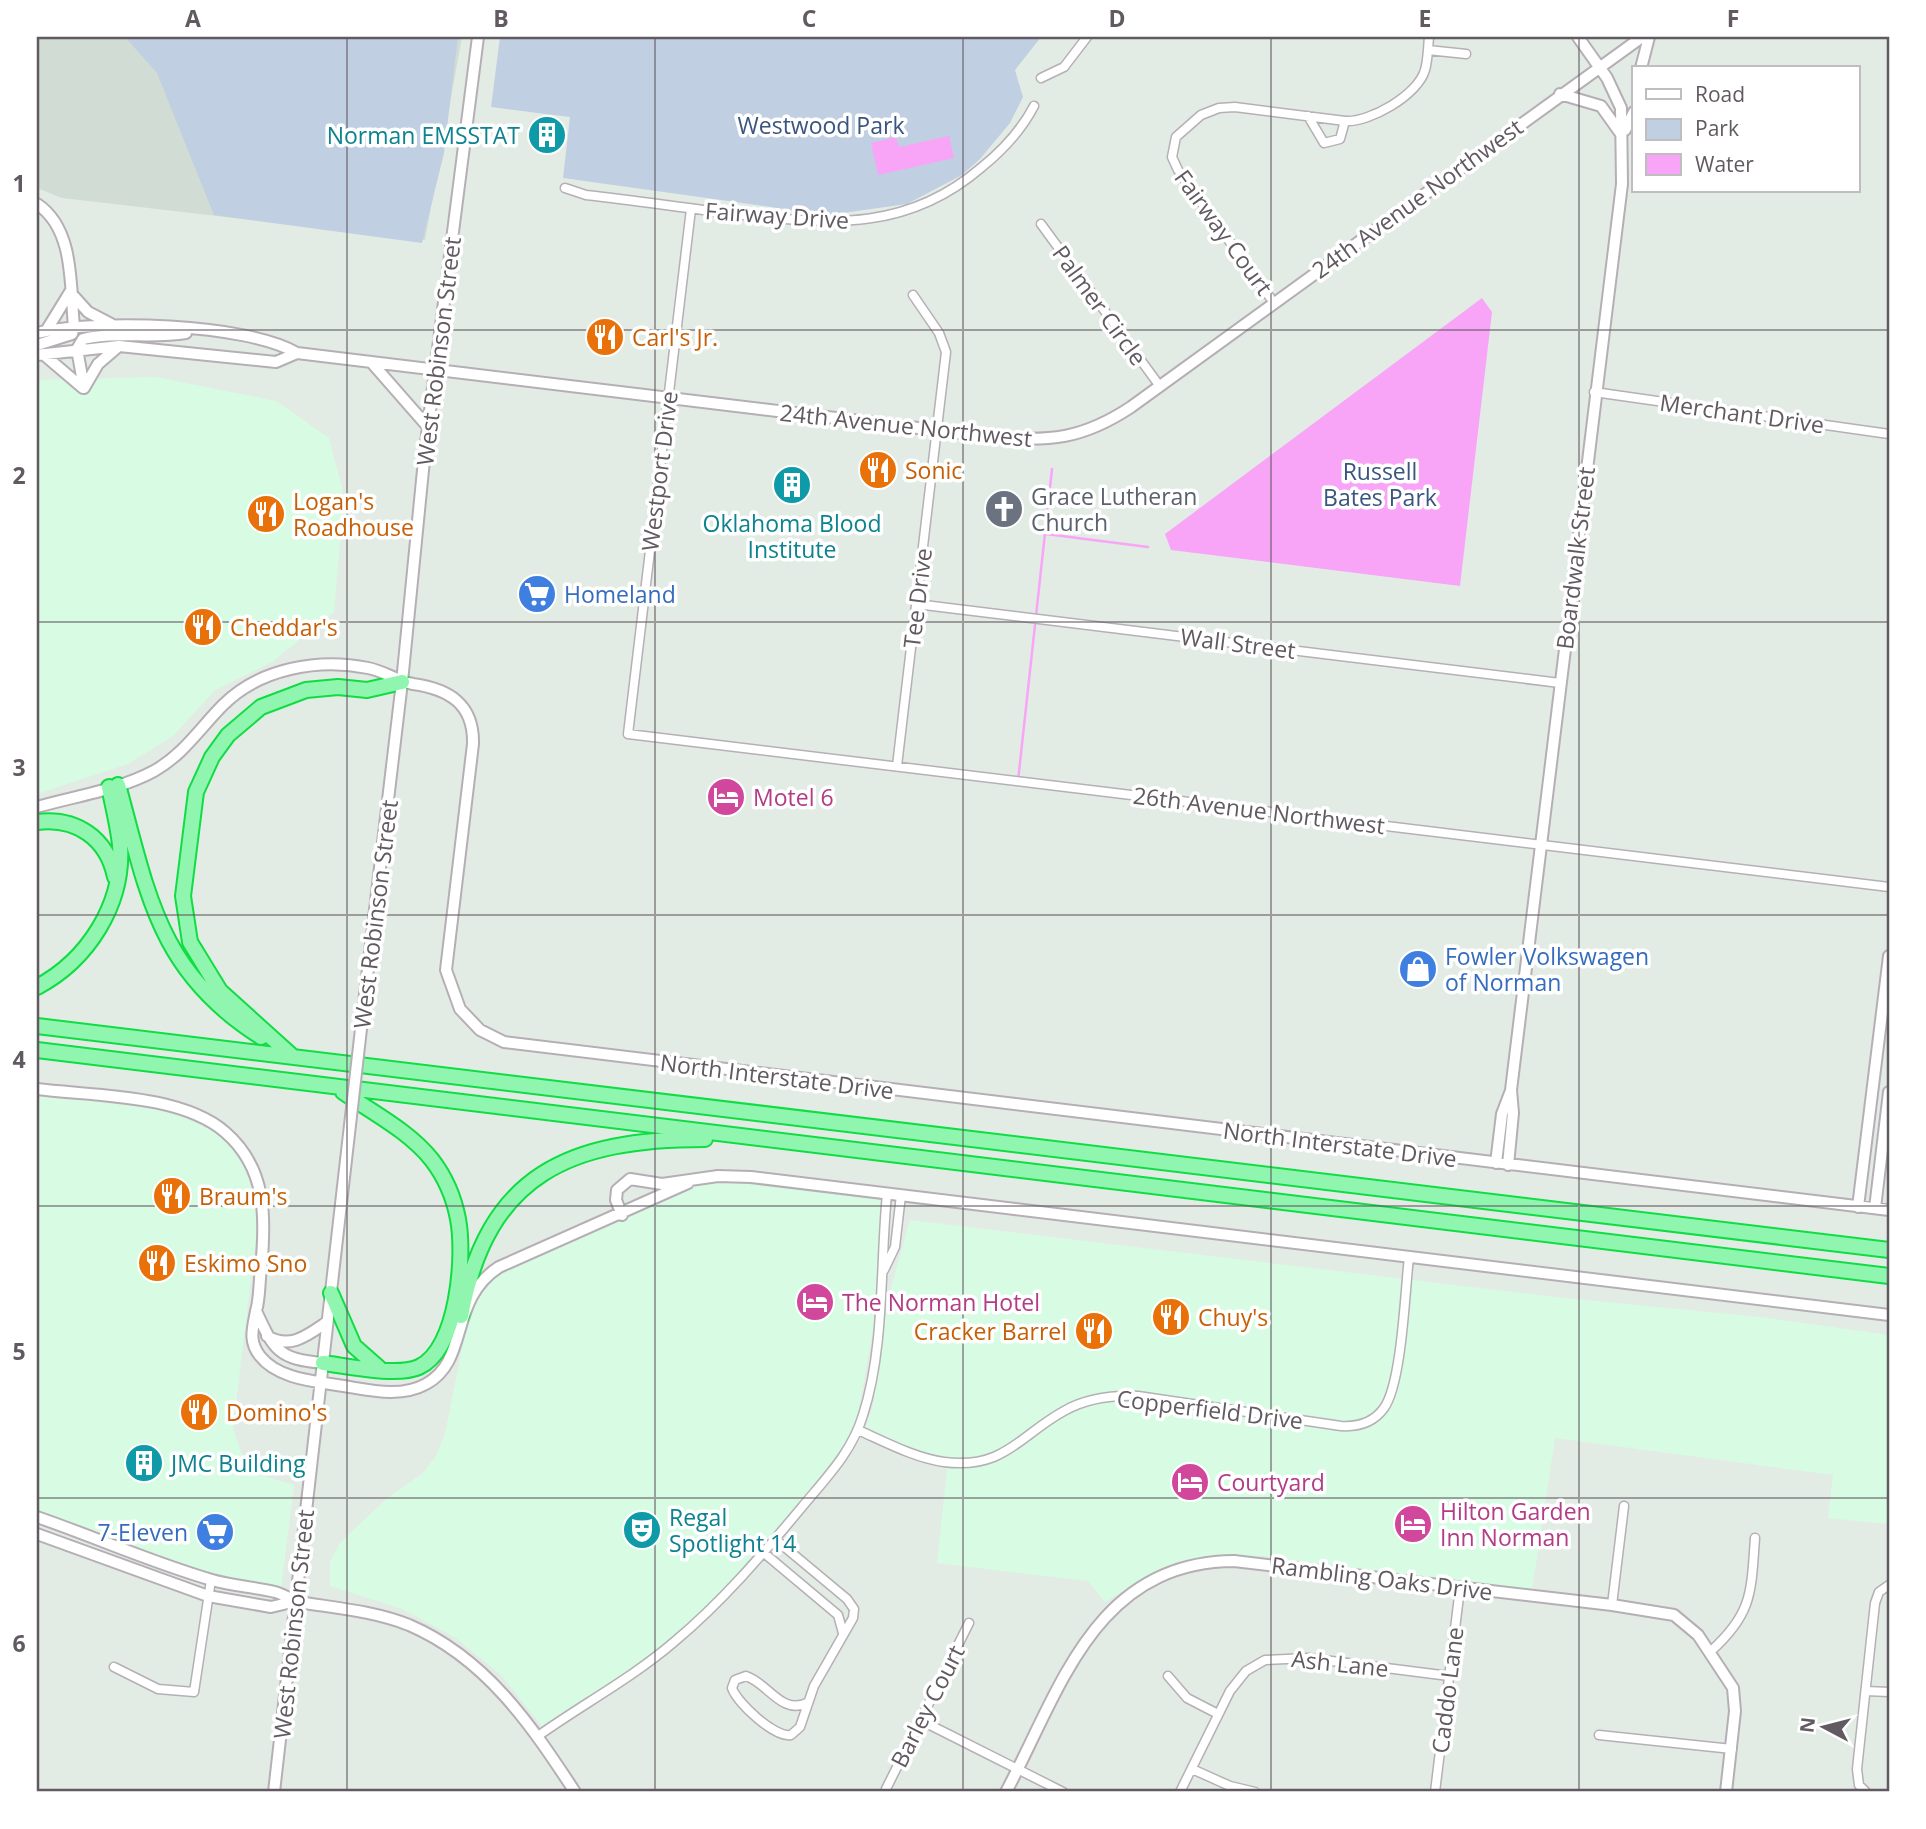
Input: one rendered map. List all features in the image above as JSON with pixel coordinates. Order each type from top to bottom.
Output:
[{"type":"highway","points":[[292,1056],[220,991],[190,942],[183,896],[196,792],[212,757],[228,734],[261,708],[306,690],[338,687],[367,690],[402,682]]},
{"type":"highway","points":[[113,786],[158,920],[183,966],[208,998],[223,1012],[292,1056]]},
{"type":"highway","points":[[37,987],[67,967],[85,949],[108,911],[117,885],[120,847],[113,786]]},
{"type":"highway","points":[[37,822],[63,822],[88,832],[107,852],[117,885]]},
{"type":"highway","points":[[37,1026],[1889,1250]]},
{"type":"highway","points":[[37,1050],[1889,1276]]},
{"type":"highway","points":[[323,1363],[380,1369],[414,1369],[434,1357],[443,1343],[460,1264],[457,1216],[445,1182],[422,1149],[333,1086]]},
{"type":"highway","points":[[461,1316],[474,1262],[494,1224],[521,1191],[562,1161],[589,1151],[643,1141],[768,1138]]},
{"type":"highway","points":[[331,1293],[354,1346],[368,1362],[380,1369]]},
{"type":"main road","name":"West Robinson Street","points":[[274,1792],[402,682],[428,427],[478,37]]},
{"type":"main road","name":"Boardwalk Street","points":[[1508,1165],[1513,1113],[1511,1090],[1594,392],[1622,184],[1621,108],[1600,66],[1578,37]]},
{"type":"main road","name":"24th Avenue Northwest","points":[[41,332],[113,325],[200,331],[276,341],[297,353],[372,363],[937,431],[1012,439],[1057,440],[1114,418],[1642,37]]},
{"type":"main road","points":[[1642,66],[1649,37]]},
{"type":"main road","points":[[1560,94],[1590,100],[1601,106],[1622,136],[1632,116]]},
{"type":"main road","points":[[37,204],[49,215],[64,242],[74,327],[72,334],[39,352],[84,388]]},
{"type":"main road","points":[[70,292],[88,312],[113,325]]},
{"type":"main road","points":[[41,332],[70,292]]},
{"type":"main road","points":[[84,388],[77,349],[83,339],[95,336],[160,337],[200,331]]},
{"type":"main road","name":"24th Avenue Northwest","points":[[39,352],[119,346],[276,362],[297,353]]},
{"type":"main road","points":[[84,388],[98,364],[119,346]]},
{"type":"main road","points":[[372,363],[428,427]]},
{"type":"main road","name":"North Interstate Drive","points":[[37,807],[113,786],[167,762],[194,738],[225,703],[257,680],[277,672],[321,664],[370,668],[402,682],[436,687],[448,693],[457,700],[471,719],[473,744],[446,970],[460,1009],[492,1037],[516,1045],[1889,1210]]},
{"type":"main road","points":[[1858,1207],[1889,956]]},
{"type":"main road","points":[[37,1089],[175,1107],[200,1116],[226,1132],[252,1167],[264,1204],[263,1245],[252,1336],[262,1359],[282,1373],[320,1383],[396,1392],[428,1383],[449,1361],[461,1316],[475,1290],[499,1267],[622,1215],[694,1180]]},
{"type":"main road","name":"Boardwalk Street","points":[[1496,1163],[1502,1114],[1511,1090]]},
{"type":"main road","points":[[1875,1209],[1889,1092]]},
{"type":"main road","points":[[622,1215],[617,1195],[625,1182],[637,1179],[662,1184],[729,1175],[1889,1315]]},
{"type":"main road","points":[[256,1311],[265,1335],[286,1356],[323,1363]]},
{"type":"main road","points":[[265,1335],[279,1341],[296,1341],[327,1322]]},
{"type":"main road","points":[[37,1517],[211,1580],[276,1592],[296,1601],[347,1609],[407,1624],[463,1656],[488,1678],[538,1735],[575,1792]]},
{"type":"main road","points":[[37,1534],[208,1596],[271,1607],[296,1601]]},
{"type":"main road","name":"Rambling Oaks Drive","points":[[1006,1792],[1065,1674],[1092,1631],[1134,1591],[1171,1574],[1205,1564],[1241,1561],[1612,1605],[1675,1615],[1690,1627],[1711,1651],[1731,1680],[1735,1698],[1726,1792]]},
{"type":"street","points":[[1041,78],[1064,67],[1087,37]]},
{"type":"street","name":"Fairway Court","points":[[1274,303],[1178,170],[1172,157],[1173,144],[1185,127],[1219,108],[1357,122],[1372,117],[1410,90],[1425,71],[1429,37]]},
{"type":"street","points":[[1428,50],[1466,54]]},
{"type":"street","name":"Fairway Drive","points":[[565,188],[586,195],[691,209],[832,223],[936,199],[971,177],[1005,146],[1034,106]]},
{"type":"street","points":[[1308,116],[1324,143],[1340,139],[1345,121]]},
{"type":"street","name":"Westport Drive","points":[[628,734],[691,209]]},
{"type":"street","name":"Palmer Circle","points":[[1041,224],[1159,385]]},
{"type":"street","name":"Tee Drive","points":[[897,766],[937,431],[944,345],[939,332],[913,295]]},
{"type":"street","name":"Merchant Drive","points":[[1594,392],[1889,434]]},
{"type":"street","name":"Wall Street","points":[[916,604],[1560,683]]},
{"type":"street","name":"26th Avenue Northwest","points":[[628,734],[1889,887]]},
{"type":"street","points":[[538,1735],[609,1691],[674,1643],[741,1580],[837,1466],[858,1430],[871,1383],[884,1270],[881,1245],[887,1194]]},
{"type":"street","points":[[884,1270],[895,1247],[901,1195]]},
{"type":"street","name":"Copperfield Drive","points":[[858,1430],[930,1458],[967,1463],[1000,1455],[1062,1412],[1081,1403],[1111,1396],[1138,1396],[1341,1426],[1360,1425],[1377,1415],[1392,1391],[1409,1257]]},
{"type":"street","points":[[1612,1605],[1623,1506]]},
{"type":"street","points":[[1711,1651],[1739,1623],[1747,1606],[1755,1538]]},
{"type":"street","points":[[775,1539],[852,1604],[853,1618],[807,1703],[800,1727],[787,1737],[771,1728],[739,1701],[732,1688],[735,1680],[746,1676],[785,1705],[795,1707],[807,1703]]},
{"type":"street","points":[[764,1553],[838,1615],[843,1623],[843,1635]]},
{"type":"street","points":[[114,1667],[158,1689],[194,1692],[211,1580]]},
{"type":"street","points":[[1866,1792],[1859,1785],[1857,1769],[1875,1603],[1879,1592],[1889,1585]]},
{"type":"street","name":"Caddo Lane","points":[[1435,1792],[1460,1588]]},
{"type":"street","name":"Barley Court","points":[[886,1789],[969,1623]]},
{"type":"street","name":"Ash Lane","points":[[1180,1792],[1218,1714],[1239,1678],[1254,1666],[1278,1657],[1308,1657],[1449,1676]]},
{"type":"street","points":[[1168,1676],[1187,1698],[1218,1714]]},
{"type":"street","points":[[1866,1691],[1889,1692]]},
{"type":"street","points":[[920,1720],[1063,1792]]},
{"type":"street","points":[[1599,1735],[1732,1749]]},
{"type":"street","points":[[1192,1769],[1230,1786],[1255,1792]]},
{"type":"shaded area","points":[[37,37],[462,37],[425,240],[62,198],[37,188]]},
{"type":"shaded area","points":[[156,377],[276,401],[329,438],[344,496],[334,612],[272,662],[215,690],[173,736],[128,764],[37,794],[37,380]]},
{"type":"shaded area","points":[[37,1095],[169,1110],[215,1132],[227,1141],[244,1167],[254,1196],[257,1230],[233,1428],[243,1458],[264,1476],[294,1485],[281,1588],[223,1578],[37,1511]]},
{"type":"shaded area","points":[[714,1178],[882,1196],[873,1329],[857,1421],[835,1463],[715,1599],[648,1658],[542,1726],[502,1676],[456,1638],[402,1609],[330,1586],[330,1562],[340,1543],[386,1499],[423,1473],[436,1456],[445,1434],[471,1303],[496,1272],[695,1183]]},
{"type":"shaded area","points":[[910,1220],[1555,1297],[1760,1317],[1889,1335],[1889,1524],[1828,1518],[1833,1475],[1555,1438],[1532,1590],[1263,1556],[1204,1556],[1154,1572],[1105,1602],[1088,1581],[937,1563],[948,1460],[911,1448],[866,1427],[874,1401],[884,1313]]},
{"type":"green space","points":[[125,37],[458,37],[444,153],[422,243],[214,215],[157,73]]},
{"type":"green space","name":"Westwood Park","points":[[500,37],[1041,37],[1015,70],[1023,97],[1010,123],[980,159],[962,175],[907,204],[828,215],[563,178],[570,117],[491,107]]},
{"type":"water","points":[[949,136],[954,158],[878,175],[871,143],[896,137],[899,147]]},
{"type":"water","name":"Russell Bates Park","points":[[1482,298],[1492,312],[1460,586],[1171,550],[1165,534]]},
{"type":"waterway","points":[[1018,781],[1052,469]]},
{"type":"waterway","points":[[1046,534],[1148,547]]},
{"type":"place","name":"Norman EMSSTAT","points":[[547,135]]},
{"type":"place","name":"Carl's Jr.","points":[[605,337]]},
{"type":"place","name":"Sonic","points":[[878,470]]},
{"type":"place","name":"Oklahoma Blood Institute","points":[[792,485]]},
{"type":"place","name":"Grace Lutheran Church","points":[[1004,509]]},
{"type":"place","name":"Logan's Roadhouse","points":[[266,514]]},
{"type":"place","name":"Homeland","points":[[537,594]]},
{"type":"place","name":"Cheddar's","points":[[203,627]]},
{"type":"place","name":"Motel 6","points":[[726,797]]},
{"type":"place","name":"Fowler Volkswagen of Norman","points":[[1418,969]]},
{"type":"place","name":"Braum's","points":[[172,1196]]},
{"type":"place","name":"Eskimo Sno","points":[[157,1263]]},
{"type":"place","name":"The Norman Hotel","points":[[815,1302]]},
{"type":"place","name":"Chuy's","points":[[1171,1317]]},
{"type":"place","name":"Cracker Barrel","points":[[1094,1331]]},
{"type":"place","name":"Domino's","points":[[199,1412]]},
{"type":"place","name":"JMC Building","points":[[144,1463]]},
{"type":"place","name":"Courtyard","points":[[1190,1482]]},
{"type":"place","name":"Hilton Garden Inn Norman","points":[[1413,1524]]},
{"type":"place","name":"Regal Spotlight 14","points":[[642,1530]]},
{"type":"place","name":"7-Eleven","points":[[215,1532]]}]
